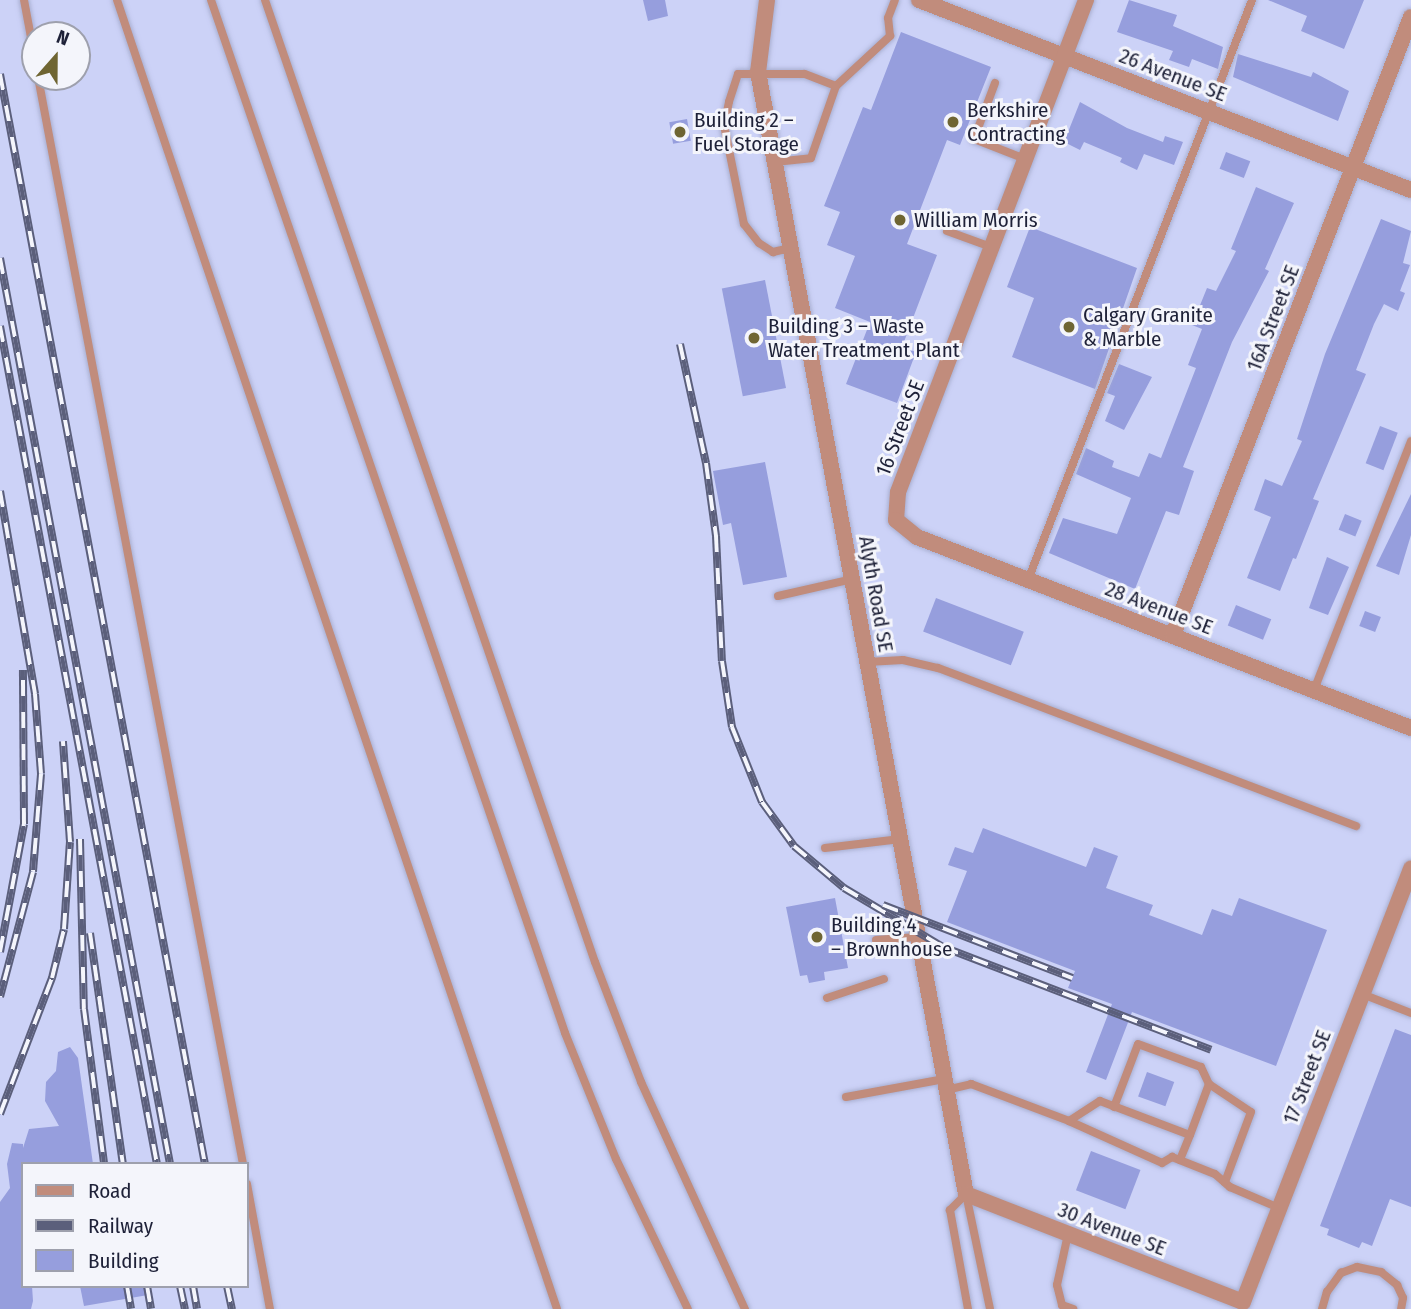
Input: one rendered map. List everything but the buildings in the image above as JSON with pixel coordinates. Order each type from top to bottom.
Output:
[{"type":"street","name":"Alyth Road SE","points":[[767,0],[758,72],[966,1194]]},
{"type":"street","name":"26 Avenue SE","points":[[919,0],[1411,190]]},
{"type":"street","name":"16 Street SE","points":[[896,520],[898,492],[1086,0]]},
{"type":"street","name":"16A Street SE","points":[[1173,635],[1411,17]]},
{"type":"street","name":"28 Avenue SE","points":[[896,520],[917,537],[1411,728]]},
{"type":"street","name":"17 Street SE","points":[[1243,1302],[1411,868]]},
{"type":"street","name":"30 Avenue SE","points":[[966,1194],[1243,1302]]},
{"type":"lane","points":[[24,0],[28,21]]},
{"type":"lane","points":[[117,0],[557,1309]]},
{"type":"lane","points":[[211,0],[565,1033],[616,1159],[688,1309]]},
{"type":"lane","points":[[265,0],[595,962],[640,1082],[744,1309]]},
{"type":"lane","points":[[775,162],[811,158],[836,86],[890,36],[888,18],[895,0]]},
{"type":"lane","points":[[1028,580],[1252,0]]},
{"type":"lane","points":[[790,248],[773,252],[744,224],[724,125],[738,74],[804,74],[836,86]]},
{"type":"lane","points":[[995,83],[974,139],[1025,159]]},
{"type":"lane","points":[[41,91],[243,1162]]},
{"type":"lane","points":[[947,230],[991,247]]},
{"type":"lane","points":[[1314,690],[1411,441]]},
{"type":"lane","points":[[778,596],[852,579]]},
{"type":"lane","points":[[867,662],[903,660],[938,668],[1356,826]]},
{"type":"lane","points":[[825,848],[900,839]]},
{"type":"lane","points":[[876,940],[917,937]]},
{"type":"lane","points":[[827,998],[884,979]]},
{"type":"lane","points":[[1362,994],[1411,1013]]},
{"type":"lane","points":[[1114,1107],[1138,1044],[1201,1067],[1209,1084],[1251,1112],[1225,1182]]},
{"type":"lane","points":[[846,1097],[945,1084],[971,1084],[1069,1121],[1162,1163],[1171,1157],[1180,1160],[1279,1209]]},
{"type":"lane","points":[[1180,1160],[1209,1084]]},
{"type":"lane","points":[[1069,1121],[1100,1101],[1190,1135]]},
{"type":"lane","points":[[248,1189],[270,1309]]},
{"type":"lane","points":[[966,1194],[950,1210],[968,1309]]},
{"type":"lane","points":[[966,1194],[990,1309]]},
{"type":"lane","points":[[1068,1234],[1057,1285],[1062,1307],[1073,1309]]},
{"type":"lane","points":[[1322,1309],[1327,1292],[1341,1273],[1357,1267],[1381,1272],[1397,1285],[1403,1298],[1401,1309]]},
{"type":"railway","points":[[0,74],[205,1162]]},
{"type":"railway","points":[[0,258],[170,1162]]},
{"type":"railway","points":[[0,326],[157,1162]]},
{"type":"railway","points":[[680,344],[706,463],[716,536],[722,661],[732,727],[762,802],[794,846],[844,888],[943,947],[1211,1050]]},
{"type":"railway","points":[[0,491],[35,694],[41,774],[33,872],[0,997]]},
{"type":"railway","points":[[0,952],[24,824],[23,670]]},
{"type":"railway","points":[[0,1114],[52,978],[64,929],[70,842],[63,741]]},
{"type":"railway","points":[[80,839],[84,1009],[104,1162]]},
{"type":"railway","points":[[883,905],[1072,978]]},
{"type":"railway","points":[[90,933],[123,1162]]},
{"type":"railway","points":[[127,1288],[131,1309]]},
{"type":"railway","points":[[147,1288],[151,1309]]},
{"type":"railway","points":[[180,1288],[185,1309]]},
{"type":"railway","points":[[193,1288],[197,1309]]},
{"type":"railway","points":[[227,1288],[232,1309]]},
{"type":"place","name":"Berkshire Contracting","points":[[953,122]]},
{"type":"place","name":"Building 2 – Fuel Storage","points":[[680,132]]},
{"type":"place","name":"William Morris","points":[[900,220]]},
{"type":"place","name":"Calgary Granite & Marble","points":[[1069,327]]},
{"type":"place","name":"Building 3 – Waste Water Treatment Plant","points":[[754,338]]},
{"type":"place","name":"Building 4 – Brownhouse","points":[[817,937]]}]
